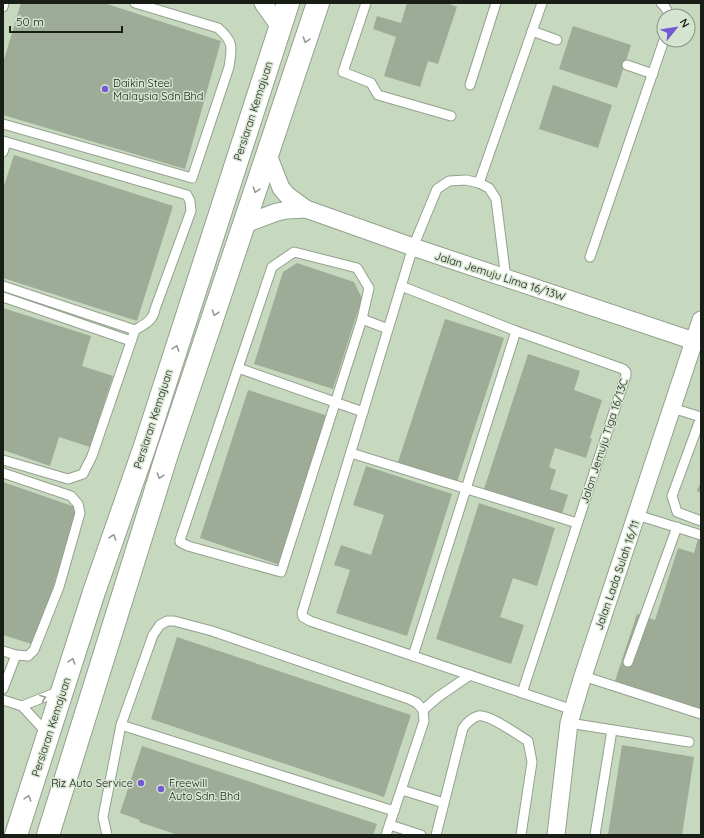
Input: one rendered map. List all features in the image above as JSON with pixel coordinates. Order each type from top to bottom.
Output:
[{"type":"main road","name":"Persiaran Kemajuan","points":[[16,835],[94,592],[145,446],[288,3]]},
{"type":"main road","points":[[48,835],[168,451],[318,3]]},
{"type":"main road","points":[[161,396],[168,407],[178,407],[184,404]]},
{"type":"main road","points":[[145,446],[157,441],[162,443],[168,451]]},
{"type":"street","points":[[263,3],[280,27]]},
{"type":"street","name":"Jalan Jemuju Lima 16/13W","points":[[268,155],[281,188],[287,195],[306,209],[413,247],[694,341]]},
{"type":"street","name":"Jalan Jemuju Lima 16/13W","points":[[245,224],[277,212],[306,209]]},
{"type":"street","name":"Jalan Lada Sulah 16/11","points":[[556,835],[571,716],[701,320]]},
{"type":"lane","points":[[3,7],[4,3]]},
{"type":"lane","points":[[3,124],[192,178],[229,67],[232,48],[228,37],[218,28],[135,3]]},
{"type":"lane","points":[[366,3],[343,72],[371,83],[378,94],[452,116]]},
{"type":"lane","points":[[470,85],[496,3]]},
{"type":"lane","points":[[480,183],[542,3]]},
{"type":"lane","points":[[532,31],[557,40]]},
{"type":"lane","points":[[590,256],[661,48]]},
{"type":"lane","points":[[627,65],[653,74]]},
{"type":"lane","points":[[3,152],[5,141],[187,195],[190,201],[191,211],[155,309],[154,317],[135,330],[92,456],[83,474],[68,479],[3,460]]},
{"type":"lane","points":[[506,278],[496,199],[489,188],[480,183],[466,180],[449,181],[437,189],[413,247],[302,613],[303,617],[310,621],[522,693],[571,716],[612,730],[689,742]]},
{"type":"lane","points":[[294,252],[357,268],[369,288],[362,319],[282,571],[188,546],[180,542],[272,267],[294,252]]},
{"type":"lane","points":[[3,286],[135,330]]},
{"type":"lane","name":"Jalan Jemuju Tiga 16/13C","points":[[401,286],[516,331],[623,369],[626,372],[522,693]]},
{"type":"lane","points":[[3,297],[131,341]]},
{"type":"lane","points":[[362,319],[388,329]]},
{"type":"lane","points":[[413,656],[516,331]]},
{"type":"lane","points":[[238,368],[336,401],[363,412]]},
{"type":"lane","points":[[672,408],[701,417],[672,496],[677,512],[701,521]]},
{"type":"lane","points":[[351,453],[577,523]]},
{"type":"lane","points":[[3,473],[71,496],[78,504],[80,513],[59,587],[34,650],[28,656],[16,655],[3,651]]},
{"type":"lane","points":[[637,515],[701,535]]},
{"type":"lane","points":[[628,662],[677,528]]},
{"type":"lane","points":[[107,835],[102,817],[122,725],[153,635],[160,625],[167,621],[174,620],[212,631],[417,703],[423,710],[424,721],[386,835]]},
{"type":"lane","points":[[3,689],[16,655]]},
{"type":"lane","points":[[423,710],[438,697],[470,675]]},
{"type":"lane","points":[[583,676],[701,714]]},
{"type":"lane","points":[[22,706],[63,690]]},
{"type":"lane","points":[[3,700],[22,706],[49,735]]},
{"type":"lane","points":[[436,835],[463,728],[471,719],[478,716],[486,716],[528,741],[532,762],[521,835]]},
{"type":"lane","points":[[122,725],[394,811]]},
{"type":"lane","points":[[595,835],[612,730]]},
{"type":"lane","points":[[402,790],[444,803]]},
{"type":"lane","points":[[390,825],[421,835]]},
{"type":"shaded area","points":[[3,3],[701,3],[701,835],[3,835]]},
{"type":"building","name":"Daikin Steel Malaysia Sdn Bhd","points":[[21,3],[104,3],[221,41],[185,169],[3,115],[3,63]]},
{"type":"building","points":[[407,3],[447,3],[457,7],[438,64],[428,61],[420,87],[384,76],[396,37],[373,29],[377,16],[401,23]]},
{"type":"building","points":[[573,26],[631,45],[617,88],[559,69]]},
{"type":"building","points":[[553,85],[612,105],[598,148],[539,129]]},
{"type":"building","points":[[14,155],[173,206],[137,321],[3,278],[3,189]]},
{"type":"building","points":[[297,263],[354,282],[362,298],[333,389],[254,364],[283,272]]},
{"type":"building","points":[[3,308],[91,336],[82,366],[113,376],[90,447],[59,437],[50,466],[3,450]]},
{"type":"building","points":[[445,319],[504,338],[457,482],[398,462]]},
{"type":"building","points":[[528,354],[580,371],[574,390],[602,400],[590,438],[592,439],[586,458],[555,448],[549,467],[556,470],[550,489],[568,495],[562,514],[484,489]]},
{"type":"building","points":[[248,390],[328,416],[280,565],[200,538]]},
{"type":"building","points":[[366,466],[452,494],[407,636],[336,613],[350,570],[334,565],[341,545],[371,555],[384,515],[353,505]]},
{"type":"building","points":[[701,481],[701,493],[697,491]]},
{"type":"building","points":[[3,482],[78,508],[35,645],[3,635]]},
{"type":"building","points":[[479,503],[555,528],[537,586],[513,578],[500,617],[524,625],[511,664],[436,639]]},
{"type":"building","points":[[698,539],[701,540],[701,709],[615,681],[637,614],[655,620],[678,548],[694,553]]},
{"type":"building","points":[[177,637],[411,715],[384,797],[151,719]]},
{"type":"building","points":[[622,745],[694,757],[682,835],[608,835]]},
{"type":"building","points":[[142,746],[377,824],[373,835],[178,835],[139,822],[140,820],[120,813]]},
{"type":"place","name":"Daikin Steel Malaysia Sdn Bhd","points":[[105,89]]},
{"type":"place","name":"Riz Auto Service","points":[[141,783]]},
{"type":"place","name":"Freewill Auto Sdn. Bhd","points":[[161,789]]}]
